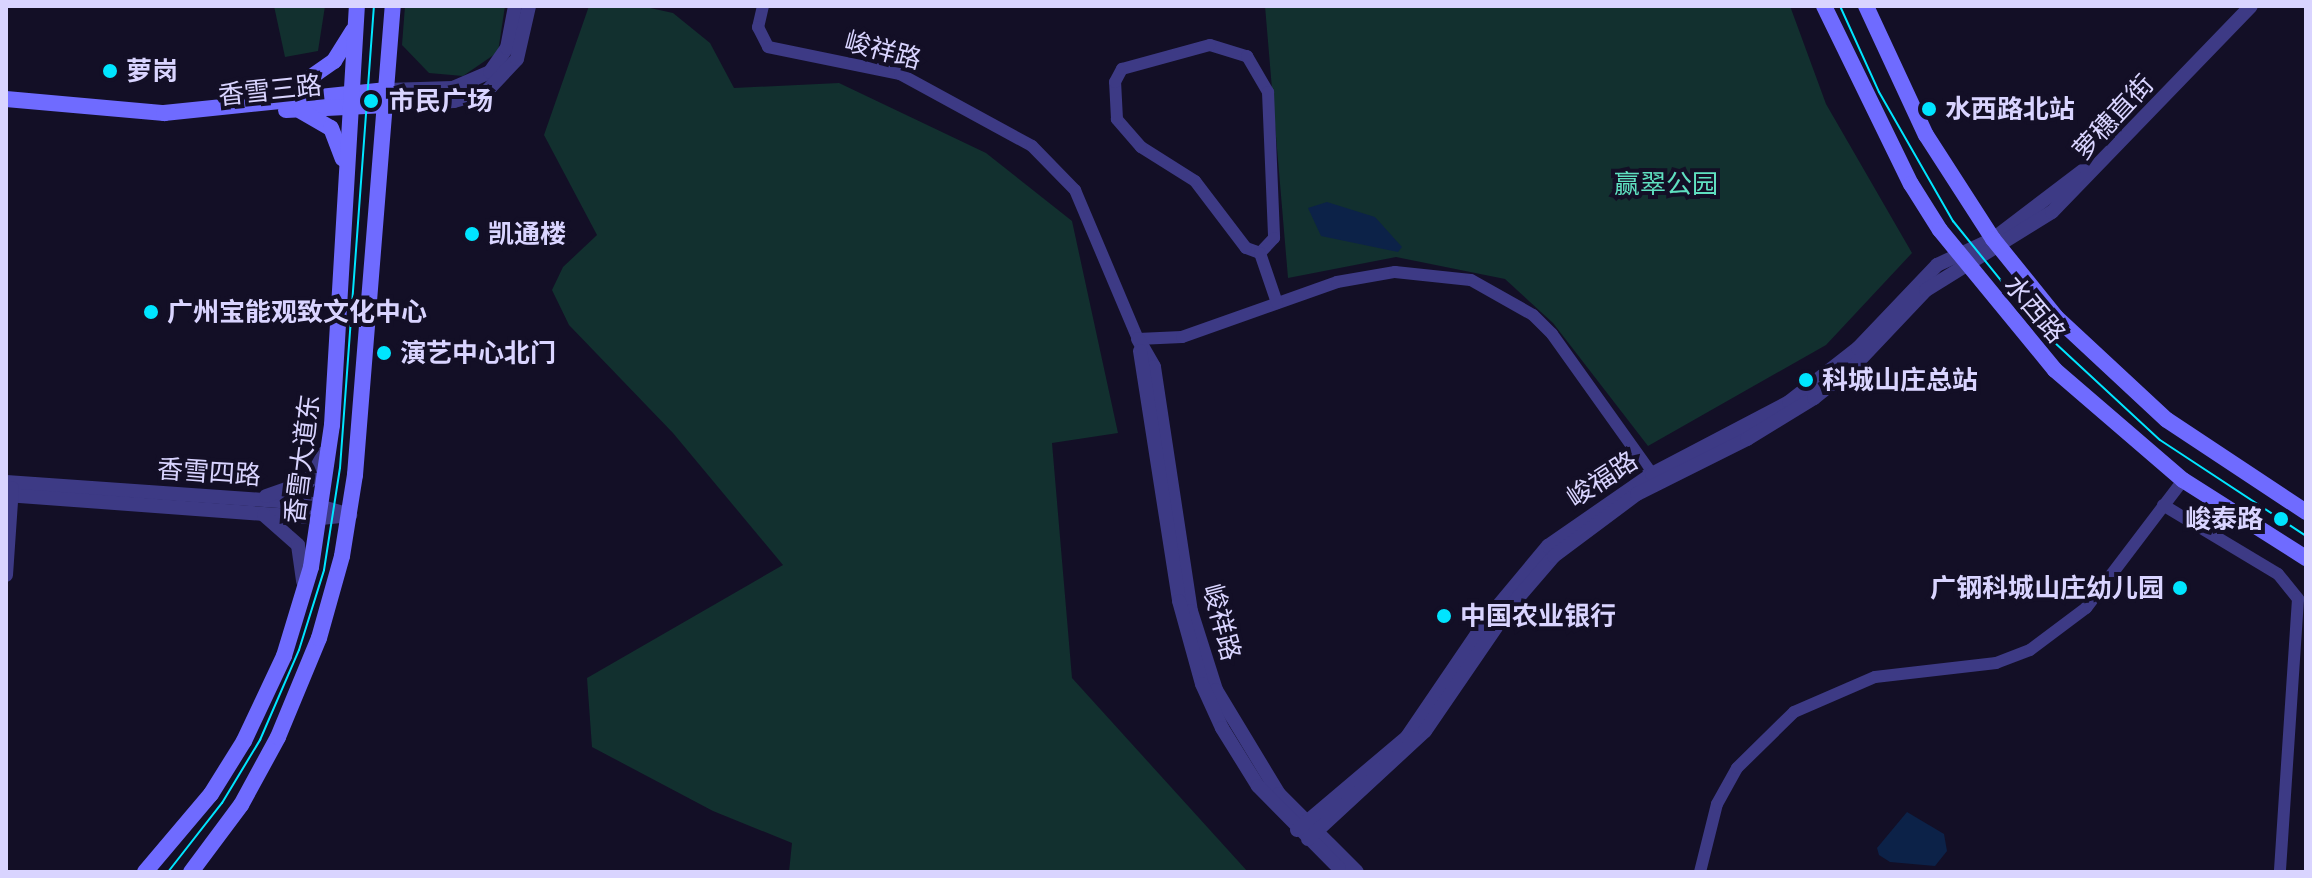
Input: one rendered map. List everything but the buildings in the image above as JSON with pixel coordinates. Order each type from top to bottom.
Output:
[{"type":"main road","name":"香雪大道东","points":[[191,872],[241,805],[287,718],[326,617],[350,515],[393,6]]},
{"type":"main road","name":"水西路","points":[[1824,6],[1911,184],[1964,259],[2055,370],[2183,480],[2306,558]]},
{"type":"main road","name":"水西路","points":[[1866,6],[1926,135],[1997,244],[2077,340],[2147,403],[2208,450],[2306,512]]},
{"type":"main road","name":"香雪大道东","points":[[145,872],[232,761],[270,689],[301,604],[321,511],[332,425],[344,184],[357,7]]},
{"type":"main road","points":[[276,101],[341,55],[357,7]]},
{"type":"main road","name":"香雪三路","points":[[6,99],[152,113],[276,101],[386,98]]},
{"type":"main road","name":"香雪三路","points":[[6,110],[157,123],[352,100]]},
{"type":"main road","points":[[296,109],[324,122],[336,134],[344,184]]},
{"type":"street","name":"香雪三路","points":[[386,98],[453,88],[490,72],[507,48],[515,6]]},
{"type":"street","name":"香雪三路","points":[[386,98],[454,101],[486,92],[517,59],[529,6]]},
{"type":"street","name":"峻祥路","points":[[763,6],[758,27],[768,47],[900,74],[1032,146],[1075,190],[1138,339],[1191,651],[1235,752],[1343,872]]},
{"type":"street","name":"萝穗直街","points":[[1997,244],[2109,148],[2241,6]]},
{"type":"street","name":"萝穗直街","points":[[1997,244],[2098,170],[2251,6]]},
{"type":"street","points":[[1210,45],[1247,56],[1262,74],[1268,92],[1274,238],[1260,253],[1246,248],[1195,181],[1124,132],[1114,101],[1122,69],[1135,61],[1210,45]]},
{"type":"street","name":"峻福路","points":[[1306,831],[1407,737],[1488,618],[1548,546],[1652,474],[1789,402],[1858,348],[1924,276],[1997,244]]},
{"type":"street","points":[[1260,253],[1277,303]]},
{"type":"street","name":"峻福路","points":[[1306,831],[1425,731],[1510,607],[1563,548],[1637,494],[1747,439],[1814,398],[1855,365],[1926,290],[1964,259]]},
{"type":"street","points":[[1138,339],[1182,337],[1337,282],[1395,272],[1471,280],[1533,315],[1552,334],[1652,474]]},
{"type":"street","points":[[301,604],[304,572],[298,545],[259,506],[309,481],[324,457],[332,425]]},
{"type":"street","points":[[1700,872],[1717,804],[1737,768],[1794,712],[1875,677],[1996,663],[2030,650],[2086,608],[2183,480]]},
{"type":"street","points":[[6,575],[9,489]]},
{"type":"street","name":"香雪四路","points":[[9,489],[350,515]]},
{"type":"street","points":[[2163,505],[2278,574],[2298,599],[2280,872]]},
{"type":"street","name":"峻祥路","points":[[1306,831],[1357,872]]},
{"type":"green space","points":[[274,6],[325,6],[318,51],[285,57]]},
{"type":"green space","name":"市民广场","points":[[405,6],[505,6],[498,52],[463,76],[429,73],[402,45]]},
{"type":"green space","points":[[589,6],[641,6],[673,13],[710,43],[734,88],[839,83],[986,153],[1072,221],[1118,433],[1052,443],[1072,678],[1248,872],[789,872],[792,843],[713,811],[592,747],[587,678],[783,565],[673,433],[569,325],[552,290],[563,267],[597,235],[544,135]]},
{"type":"green space","name":"赢翠公园","points":[[1265,6],[1790,6],[1826,104],[1912,253],[1826,345],[1648,446],[1553,323],[1505,279],[1396,257],[1288,278]]},
{"type":"water","points":[[1327,202],[1375,217],[1402,247],[1398,252],[1321,236],[1308,208]]},
{"type":"water","points":[[1907,812],[1944,834],[1947,851],[1935,866],[1890,862],[1879,855],[1877,848]]},
{"type":"tram line","points":[[168,872],[222,803],[260,740],[299,650],[324,570],[340,468],[374,6]]},
{"type":"tram line","points":[[1840,6],[1879,92],[1953,221],[2040,329],[2160,440],[2306,536]]},
{"type":"place","name":"萝岗","points":[[110,71]]},
{"type":"place","name":"市民广场","points":[[371,101]]},
{"type":"place","name":"水西路北站","points":[[1929,109]]},
{"type":"place","name":"凯通楼","points":[[472,234]]},
{"type":"place","name":"广州宝能观致文化中心","points":[[151,312]]},
{"type":"place","name":"演艺中心北门","points":[[384,353]]},
{"type":"place","name":"科城山庄总站","points":[[1806,380]]},
{"type":"place","name":"峻泰路","points":[[2281,519]]},
{"type":"place","name":"广钢科城山庄幼儿园","points":[[2180,588]]},
{"type":"place","name":"中国农业银行","points":[[1444,616]]}]
